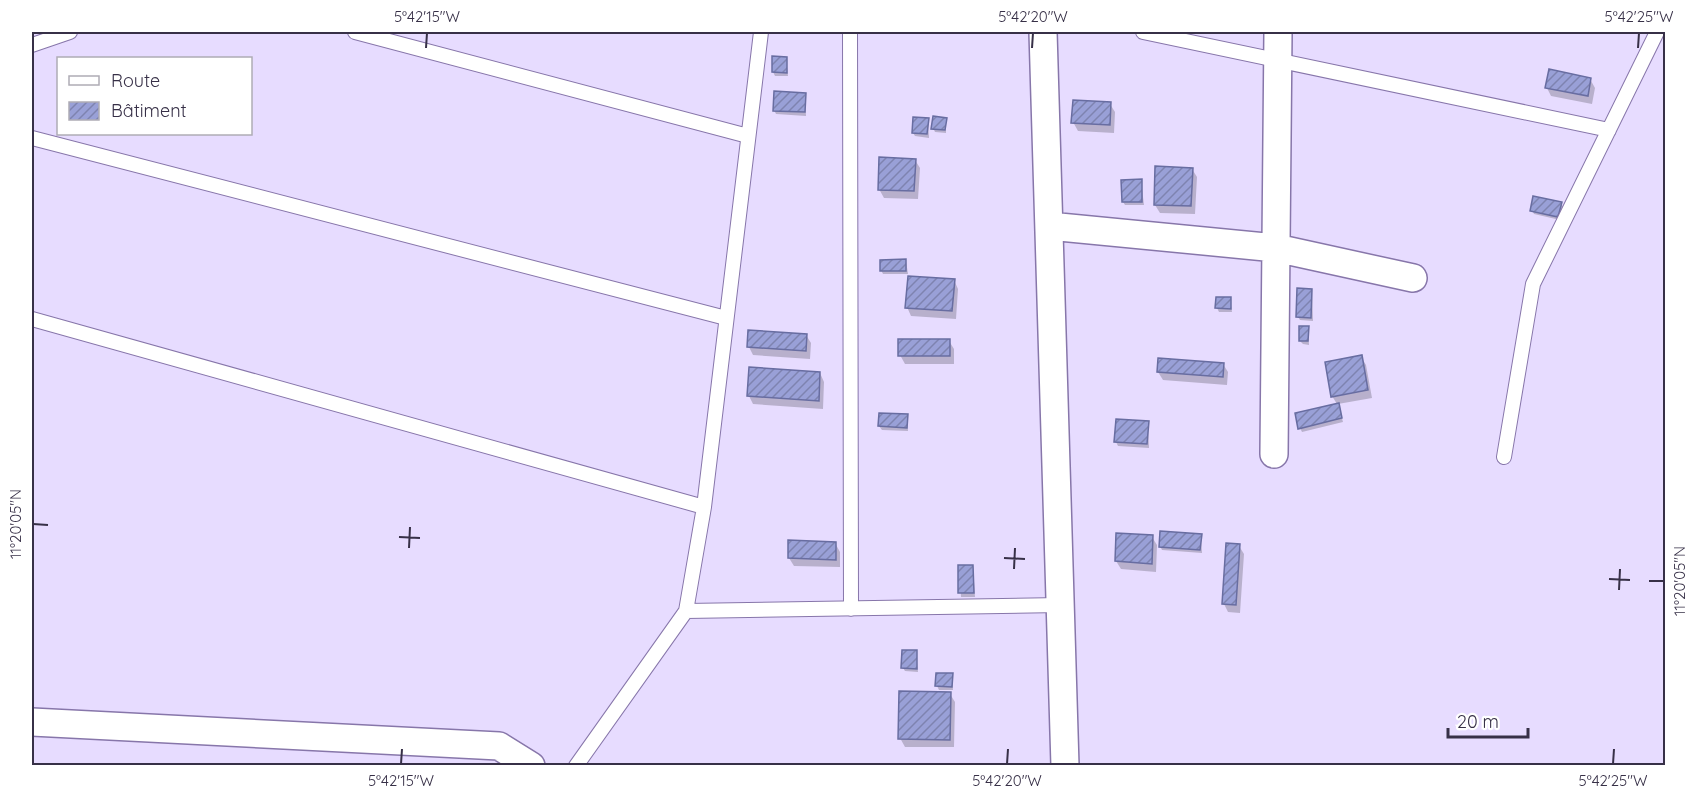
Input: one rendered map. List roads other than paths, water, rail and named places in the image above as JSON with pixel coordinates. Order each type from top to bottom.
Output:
[{"type":"street","points":[[1043,32],[1065,765]]},
{"type":"street","points":[[1274,454],[1278,32]]},
{"type":"street","points":[[1049,226],[1276,248],[1413,278]]},
{"type":"street","points":[[32,722],[498,755],[531,765]]},
{"type":"lane","points":[[32,45],[70,32]]},
{"type":"lane","points":[[355,32],[748,136]]},
{"type":"lane","points":[[576,765],[686,611],[704,507],[761,32]]},
{"type":"lane","points":[[850,32],[851,609]]},
{"type":"lane","points":[[1143,32],[1609,130]]},
{"type":"lane","points":[[1504,457],[1533,284],[1657,32]]},
{"type":"lane","points":[[32,138],[726,318]]},
{"type":"lane","points":[[32,320],[704,507]]},
{"type":"lane","points":[[686,611],[1061,605]]}]
